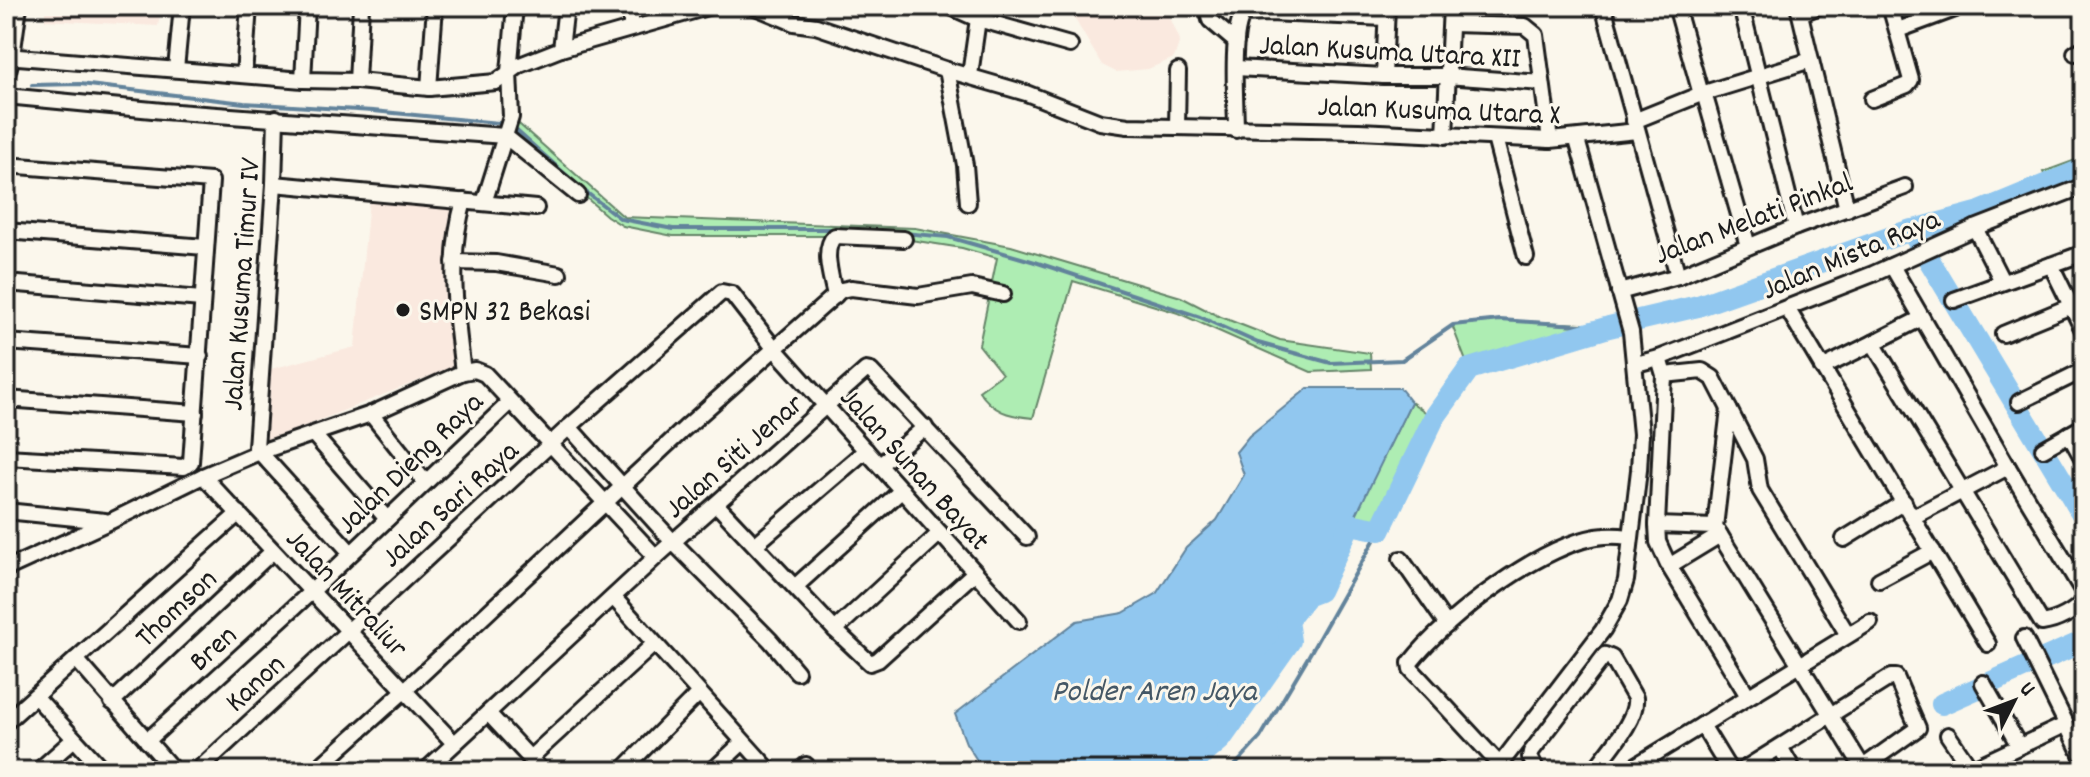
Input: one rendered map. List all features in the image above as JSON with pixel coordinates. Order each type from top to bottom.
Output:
[{"type":"street","points":[[6,78],[19,6]]},
{"type":"street","points":[[176,69],[182,6]]},
{"type":"street","points":[[244,75],[249,6]]},
{"type":"street","points":[[303,80],[307,6]]},
{"type":"street","points":[[357,81],[361,6]]},
{"type":"street","points":[[429,88],[435,6]]},
{"type":"street","points":[[484,203],[508,127],[515,6]]},
{"type":"street","points":[[561,49],[566,6]]},
{"type":"street","points":[[631,6],[631,28]]},
{"type":"street","points":[[9,56],[429,88],[496,82],[526,62],[561,49],[682,10],[711,6]]},
{"type":"street","name":"Jalan Kusuma Utara X","points":[[756,6],[794,23],[816,26],[1026,93],[1100,122],[1128,126],[1577,140],[1631,332],[1636,364],[1641,434],[1626,580],[1620,600],[1603,630],[1497,768]]},
{"type":"street","points":[[949,6],[978,19],[1070,45]]},
{"type":"street","points":[[1207,6],[1210,20],[1236,42]]},
{"type":"street","points":[[1445,136],[1451,6]]},
{"type":"street","points":[[1603,6],[1678,276]]},
{"type":"street","points":[[1676,6],[1748,246]]},
{"type":"street","points":[[1741,6],[1796,227]]},
{"type":"street","points":[[1819,6],[1799,10],[1847,209]]},
{"type":"street","points":[[1872,99],[1907,85],[1911,80],[1890,6]]},
{"type":"street","points":[[1236,130],[1236,42],[1239,20],[1243,14],[1272,9],[1387,12],[1384,76]]},
{"type":"street","points":[[1898,30],[1955,9]]},
{"type":"street","points":[[970,75],[978,19]]},
{"type":"street","points":[[1451,24],[1525,26],[1532,30],[1536,35],[1550,140]]},
{"type":"street","points":[[1577,140],[1636,126],[1702,94],[1811,60]]},
{"type":"street","name":"Jalan Kusuma Utara XII","points":[[1236,68],[1542,83]]},
{"type":"street","points":[[947,70],[965,165],[968,203]]},
{"type":"street","points":[[1177,127],[1178,71]]},
{"type":"street","points":[[6,96],[276,118],[508,127],[578,195]]},
{"type":"street","name":"Jalan Kusuma Timur IV","points":[[257,453],[276,118]]},
{"type":"street","points":[[1495,138],[1526,257]]},
{"type":"street","points":[[6,165],[211,181],[194,458],[188,465],[6,457]]},
{"type":"street","points":[[274,184],[536,208]]},
{"type":"street","name":"Jalan Mista Raya","points":[[1636,364],[1787,308],[1892,266],[1975,228],[2084,186]]},
{"type":"street","name":"Jalan Melati Pinkal","points":[[1621,299],[1796,227],[1905,187]]},
{"type":"street","points":[[463,372],[453,277],[464,201]]},
{"type":"street","points":[[1975,228],[2002,281]]},
{"type":"street","points":[[6,231],[205,247]]},
{"type":"street","points":[[835,296],[828,252],[830,239],[835,236],[904,239]]},
{"type":"street","points":[[1954,300],[2084,253]]},
{"type":"street","points":[[454,262],[496,263],[559,274]]},
{"type":"street","points":[[2051,265],[2084,332]]},
{"type":"street","points":[[1873,343],[1960,492],[2042,623],[2059,618],[2079,606],[2084,600],[2082,590],[1892,266]]},
{"type":"street","points":[[6,283],[202,299]]},
{"type":"street","points":[[315,771],[774,348],[841,290],[851,288],[918,296],[972,287],[1003,294]]},
{"type":"street","name":"Jalan Sunan Bayat","points":[[569,427],[722,292],[732,294],[774,348],[1019,621]]},
{"type":"street","points":[[2003,334],[2071,306]]},
{"type":"street","points":[[1787,308],[1988,644]]},
{"type":"street","points":[[1822,368],[1922,318]]},
{"type":"street","points":[[6,342],[200,356]]},
{"type":"street","points":[[1659,358],[1664,375],[1658,542],[1669,566],[1748,696]]},
{"type":"street","name":"Jalan Siti Jenar","points":[[425,771],[656,557],[869,369],[925,427]]},
{"type":"street","points":[[2019,402],[2084,370]]},
{"type":"street","points":[[6,569],[203,476],[257,453],[371,414],[463,372],[481,372],[656,557]]},
{"type":"street","points":[[1664,375],[1708,373],[1755,459],[1760,490],[1848,635]]},
{"type":"street","points":[[6,399],[195,413]]},
{"type":"street","name":"Jalan Dieng Raya","points":[[311,592],[509,403]]},
{"type":"street","points":[[1729,409],[1717,531],[1798,665],[1830,715],[1864,769],[1918,728],[1918,724],[1898,679],[1891,677],[1830,715],[1780,747],[1741,771]]},
{"type":"street","points":[[371,414],[425,482]]},
{"type":"street","points":[[2043,449],[2084,426]]},
{"type":"street","points":[[569,427],[797,672]]},
{"type":"street","name":"Jalan Sari Raya","points":[[347,631],[569,427]]},
{"type":"street","points":[[880,465],[925,427],[1027,537]]},
{"type":"street","points":[[2069,434],[2084,461]]},
{"type":"street","points":[[314,435],[387,519]]},
{"type":"street","points":[[756,544],[866,450]]},
{"type":"street","points":[[257,453],[351,553]]},
{"type":"street","points":[[1913,517],[2008,467]]},
{"type":"street","name":"Jalan Mitraliur","points":[[203,476],[454,743]]},
{"type":"street","points":[[796,586],[902,490]]},
{"type":"street","points":[[1844,539],[1904,502]]},
{"type":"street","points":[[716,504],[870,663],[878,660],[974,573]]},
{"type":"street","points":[[6,511],[111,521]]},
{"type":"street","points":[[6,722],[239,513]]},
{"type":"street","points":[[1657,525],[1717,531]]},
{"type":"street","points":[[1669,566],[1717,531]]},
{"type":"street","points":[[835,630],[940,533]]},
{"type":"street","points":[[1497,768],[1411,669],[1413,659],[1447,625],[1532,561],[1604,536],[1630,537]]},
{"type":"street","name":"Thomson","points":[[112,702],[273,551]]},
{"type":"street","points":[[1879,580],[1933,551]]},
{"type":"street","points":[[1401,559],[1447,625]]},
{"type":"street","name":"Bren","points":[[147,741],[311,592]]},
{"type":"street","points":[[614,598],[770,771]]},
{"type":"street","points":[[1627,771],[1870,622]]},
{"type":"street","name":"Kanon","points":[[197,771],[347,631]]},
{"type":"street","points":[[2024,638],[2084,760]]},
{"type":"street","points":[[530,758],[654,644]]},
{"type":"street","points":[[1537,771],[1530,757],[1531,752],[1605,655],[1612,658],[1636,704],[1632,717],[1594,771]]},
{"type":"street","points":[[76,659],[174,771]]},
{"type":"street","points":[[1983,683],[2019,746]]},
{"type":"street","points":[[622,771],[699,693]]},
{"type":"street","points":[[35,696],[104,771]]},
{"type":"street","points":[[488,713],[542,771]]},
{"type":"street","points":[[1702,725],[1730,771]]},
{"type":"street","points":[[1948,735],[1971,769],[2065,725]]},
{"type":"street","points":[[38,771],[74,739]]},
{"type":"street","points":[[712,771],[743,742]]},
{"type":"street","points":[[1780,747],[1794,771]]},
{"type":"street","points":[[437,758],[449,771]]},
{"type":"shaded area","points":[[45,6],[162,6],[158,26],[45,20]]},
{"type":"shaded area","points":[[1067,6],[1165,6],[1180,40],[1174,58],[1148,69],[1116,72],[1102,65]]},
{"type":"shaded area","name":"SMPN 32 Bekasi","points":[[369,200],[454,207],[445,274],[453,367],[262,443],[271,369],[355,347]]},
{"type":"green space","points":[[511,117],[624,217],[915,228],[1011,246],[1181,297],[1216,315],[1280,340],[1370,353],[1371,369],[1311,372],[1178,313],[1073,281],[1033,418],[1009,414],[990,404],[979,391],[1002,374],[979,345],[997,258],[962,248],[904,239],[673,236],[623,226],[607,216],[508,130]]},
{"type":"green space","points":[[2084,157],[2084,186],[2056,197],[2043,172]]},
{"type":"green space","points":[[1621,314],[1629,332],[1604,330],[1469,369],[1452,325],[1500,320],[1604,325]]},
{"type":"green space","points":[[1411,402],[1434,418],[1380,530],[1350,524]]},
{"type":"water","name":"Polder Aren Jaya","points":[[1308,388],[1400,388],[1411,402],[1319,591],[1306,596],[1287,620],[1290,641],[1221,739],[1184,771],[984,771],[966,743],[955,714],[1077,621],[1123,613],[1156,594],[1186,548],[1217,520],[1244,475],[1236,452],[1249,436]]},
{"type":"waterway","points":[[32,85],[80,84],[244,103],[509,124],[621,219],[673,229],[843,229]]},
{"type":"waterway","points":[[1899,234],[1980,212],[2084,169]]},
{"type":"waterway","points":[[1184,771],[1221,739],[1290,641],[1287,620],[1306,596],[1319,591],[1350,524],[1380,530],[1434,418],[1469,369],[1609,327],[1698,306],[1911,230],[2084,517]]},
{"type":"waterway","points":[[903,233],[948,237],[1035,262],[1200,317],[1258,343],[1331,363],[1402,360],[1453,325],[1500,320],[1609,327],[1469,369],[1434,418],[1380,530],[1260,738],[1230,771]]},
{"type":"waterway","points":[[1942,704],[2084,641]]},
{"type":"place","name":"SMPN 32 Bekasi","points":[[403,310]]}]
